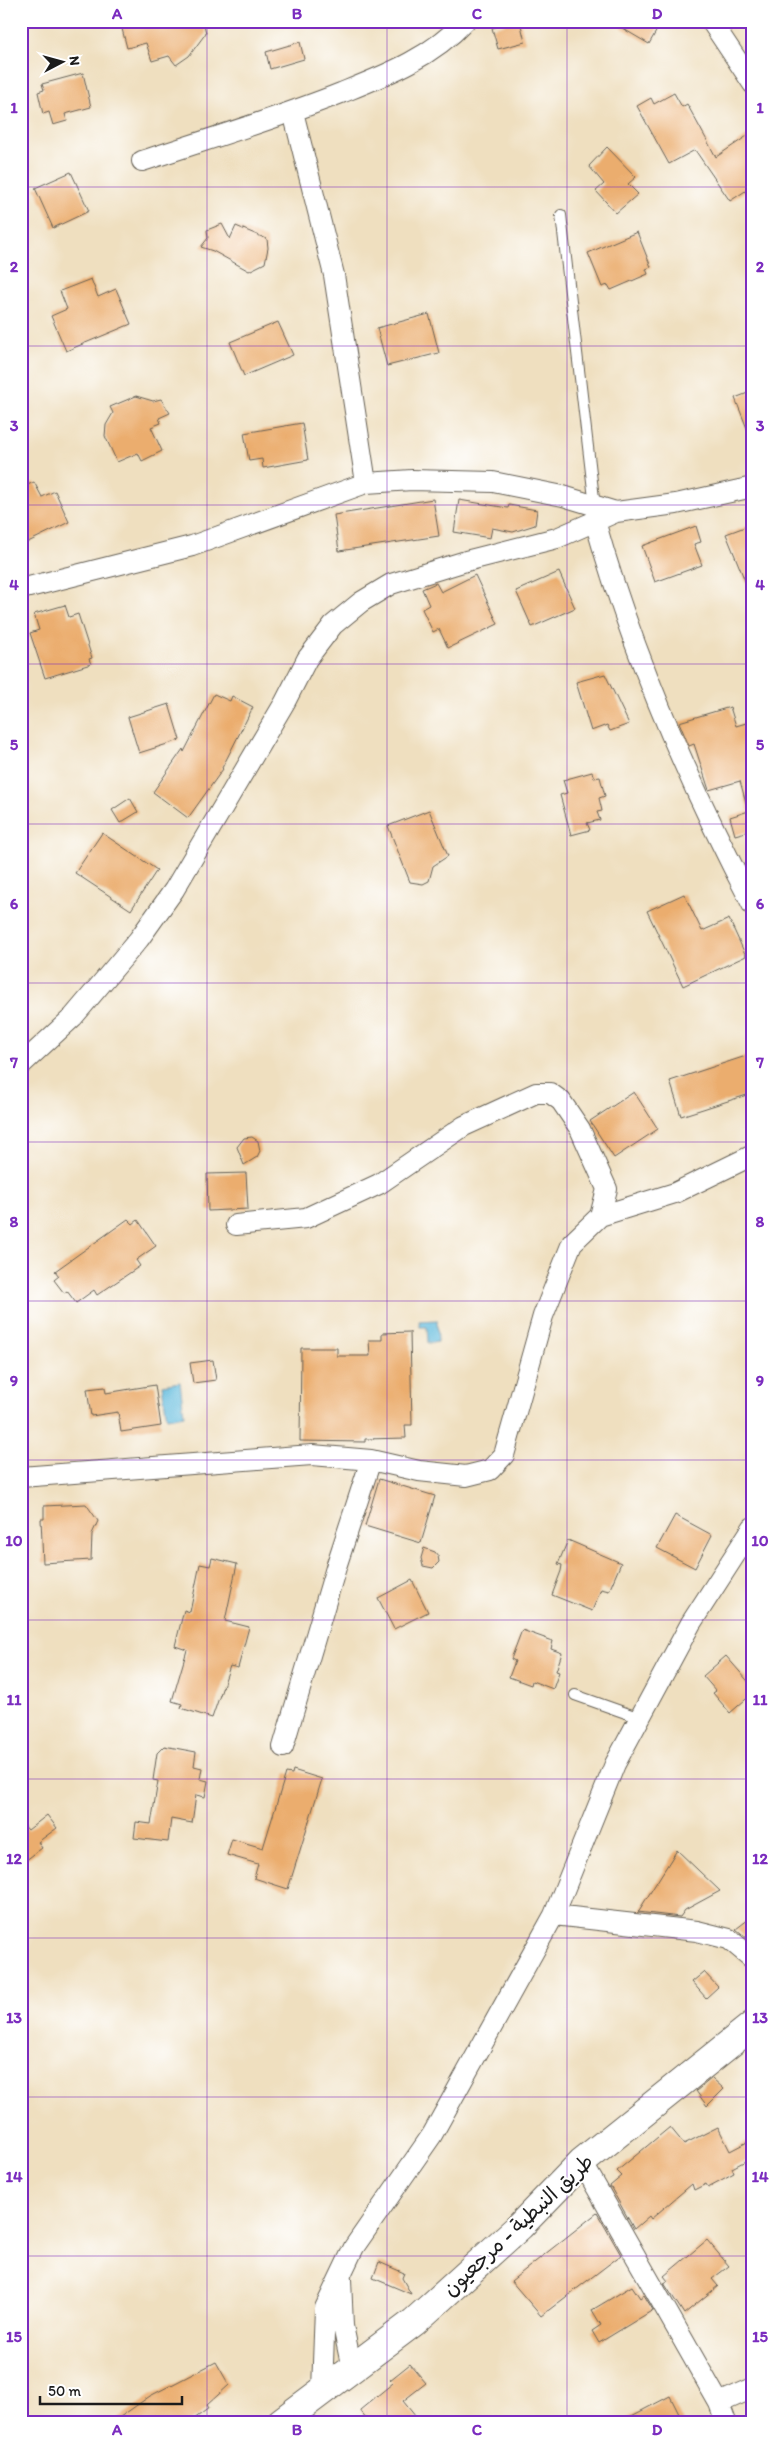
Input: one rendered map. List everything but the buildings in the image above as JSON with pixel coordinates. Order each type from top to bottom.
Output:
[{"type":"main road","name":"طريق النبطية - مرجعيون","points":[[286,2421],[322,2390],[414,2322],[520,2226],[582,2162],[753,2025]]},
{"type":"street","points":[[142,161],[293,112],[417,61],[449,38],[465,21]]},
{"type":"street","points":[[711,21],[753,84]]},
{"type":"street","points":[[293,112],[334,275],[366,483]]},
{"type":"street","points":[[21,589],[192,546],[366,483],[412,480],[493,482],[563,496],[595,514],[636,652],[697,797],[753,906]]},
{"type":"street","points":[[21,1065],[73,1017],[139,939],[174,890],[285,702],[307,659],[333,624],[361,602],[391,584],[466,561],[557,538],[595,514],[676,504],[753,487]]},
{"type":"street","points":[[236,1225],[306,1218],[379,1184],[464,1126],[536,1093],[550,1093],[562,1101],[580,1129],[607,1189],[600,1216]]},
{"type":"street","points":[[21,1477],[312,1455],[371,1460],[419,1470],[466,1476],[490,1470],[504,1455],[543,1316],[572,1243],[600,1216],[675,1193],[753,1155]]},
{"type":"street","points":[[283,1747],[337,1564],[371,1460]]},
{"type":"street","points":[[322,2390],[325,2308],[354,2246],[432,2135],[554,1915],[615,1764],[691,1623],[753,1527]]},
{"type":"street","points":[[554,1915],[697,1931],[729,1939],[753,1959]]},
{"type":"street","points":[[582,2162],[719,2402],[726,2422]]},
{"type":"street","points":[[341,2277],[343,2326],[352,2369]]},
{"type":"street","points":[[719,2402],[753,2388]]},
{"type":"lane","points":[[561,215],[595,514]]},
{"type":"lane","points":[[575,1695],[640,1718]]},
{"type":"water","points":[[437,1320],[438,1342],[428,1343],[427,1327],[420,1327],[419,1321]]},
{"type":"water","points":[[180,1382],[184,1415],[167,1418],[162,1385]]}]
